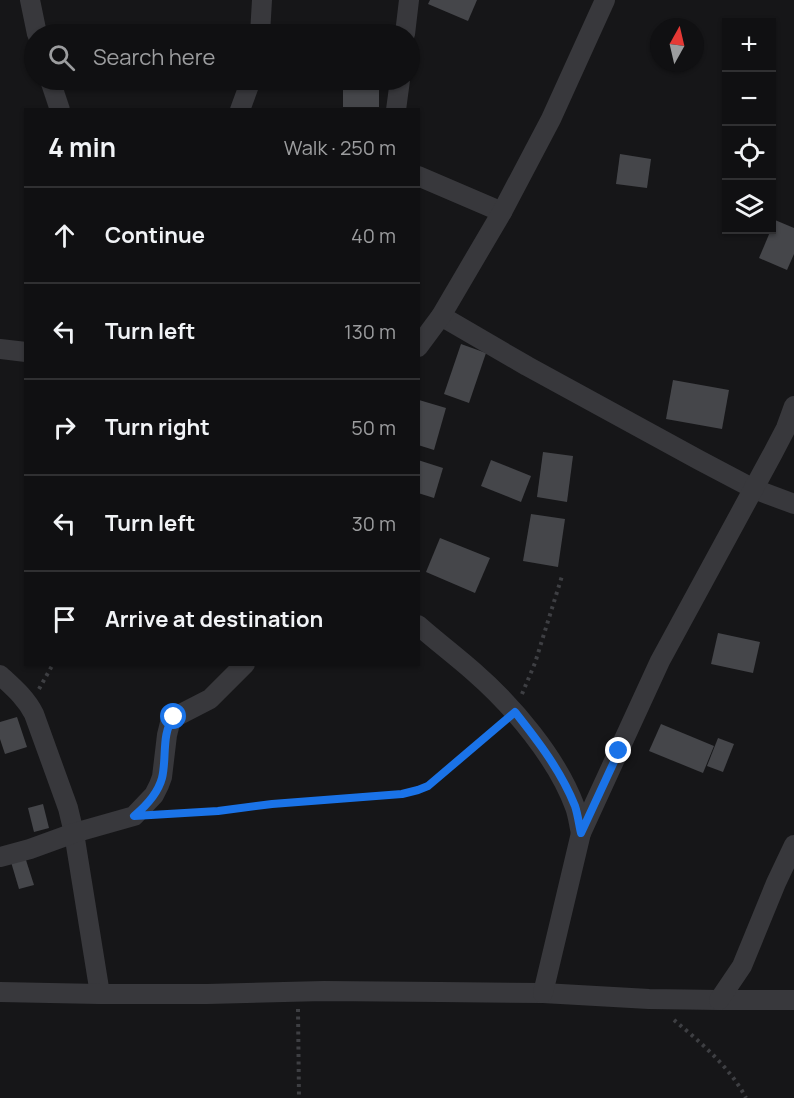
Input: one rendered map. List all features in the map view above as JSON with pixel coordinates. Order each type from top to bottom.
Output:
[{"type":"street","points":[[30,0],[35,24]]},
{"type":"street","points":[[261,24],[262,0]]},
{"type":"street","points":[[406,24],[410,0]]},
{"type":"street","points":[[420,344],[441,316],[502,212],[551,119],[605,0]]},
{"type":"street","points":[[53,90],[59,108]]},
{"type":"street","points":[[241,108],[247,90]]},
{"type":"street","points":[[396,108],[399,90]]},
{"type":"street","points":[[420,177],[502,212]]},
{"type":"street","points":[[441,316],[754,489],[794,504]]},
{"type":"street","points":[[0,349],[24,352]]},
{"type":"street","points":[[543,993],[581,833],[660,661],[754,489],[786,428],[794,406]]},
{"type":"street","points":[[420,627],[475,673],[515,712],[543,748],[563,782],[575,807],[581,833]]},
{"type":"street","points":[[0,857],[134,816],[154,795],[159,785],[162,777],[166,735],[174,717],[210,699],[243,666]]},
{"type":"street","points":[[0,675],[17,691],[34,714],[68,808],[100,994]]},
{"type":"street","points":[[719,1000],[742,966],[794,844]]},
{"type":"street","points":[[0,992],[100,994],[336,991],[543,993],[649,999],[794,999]]},
{"type":"path","points":[[134,816],[218,811],[272,804],[402,794],[418,790],[434,781],[515,712],[535,663],[562,576]]},
{"type":"path","points":[[29,705],[52,666]]},
{"type":"path","points":[[298,993],[299,1098]]},
{"type":"path","points":[[673,1019],[697,1040],[738,1083],[746,1098]]},
{"type":"building","points":[[430,0],[477,0],[468,21],[428,4]]},
{"type":"building","points":[[343,90],[379,90],[379,107],[343,107]]},
{"type":"building","points":[[620,154],[651,159],[647,188],[616,184]]},
{"type":"building","points":[[776,220],[794,228],[794,254],[787,270],[759,258],[769,234],[776,234]]},
{"type":"building","points":[[461,344],[486,353],[469,403],[444,394]]},
{"type":"building","points":[[673,380],[729,390],[722,429],[666,419]]},
{"type":"building","points":[[420,400],[446,408],[434,450],[420,446]]},
{"type":"building","points":[[543,452],[573,456],[567,502],[537,497]]},
{"type":"building","points":[[491,460],[531,476],[521,502],[481,486]]},
{"type":"building","points":[[420,461],[443,468],[434,498],[420,494]]},
{"type":"building","points":[[531,514],[565,519],[558,567],[523,561]]},
{"type":"building","points":[[440,538],[490,558],[475,593],[426,572]]},
{"type":"building","points":[[718,633],[760,642],[753,673],[711,664]]},
{"type":"building","points":[[17,717],[27,747],[5,754],[0,739],[0,722]]},
{"type":"building","points":[[661,724],[714,746],[703,773],[649,751]]},
{"type":"building","points":[[718,738],[734,744],[723,772],[707,766]]},
{"type":"building","points":[[43,804],[49,828],[34,832],[28,808]]},
{"type":"building","points":[[25,857],[34,885],[19,889],[11,862]]},
{"type":"route","points":[[174,717],[167,731],[159,785],[154,795],[134,816],[218,811],[272,804],[402,794],[418,790],[428,786],[515,712],[543,748],[563,782],[575,807],[581,833],[619,751]]}]
